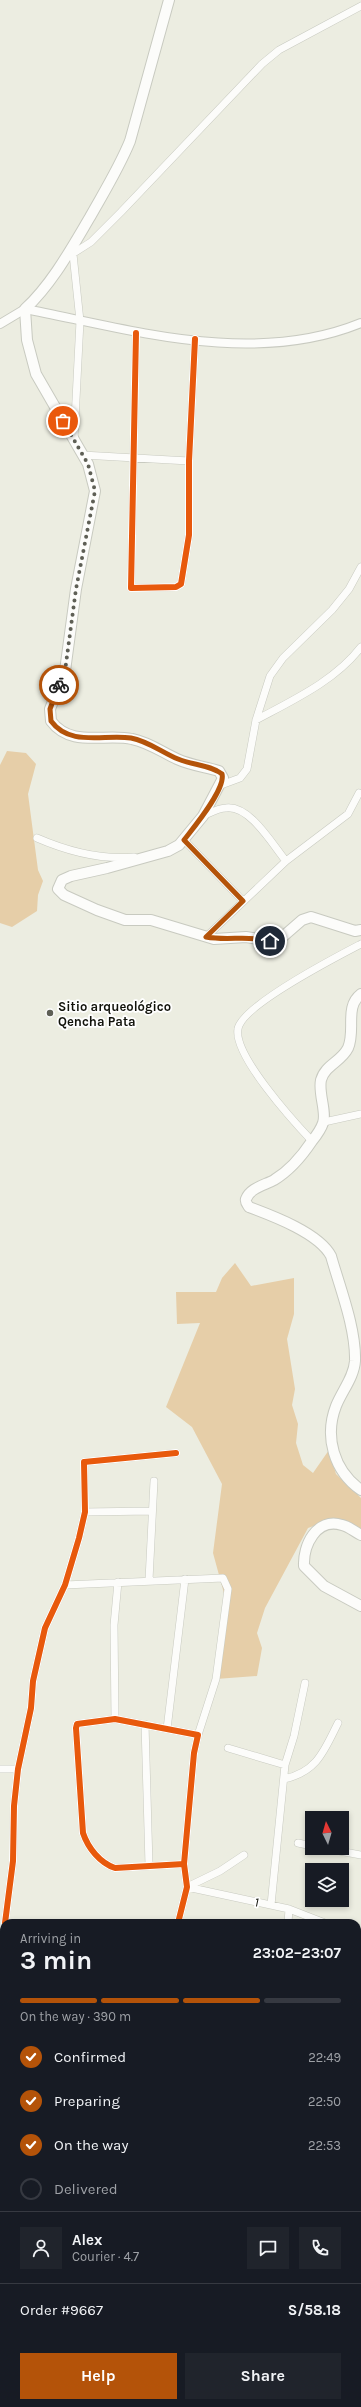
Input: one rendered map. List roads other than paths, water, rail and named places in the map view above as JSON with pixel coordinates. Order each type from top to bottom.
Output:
[{"type":"main road","points":[[169,1],[159,43],[130,141],[109,185],[73,248],[41,294],[25,309],[27,340],[36,374],[88,464],[95,491],[76,589],[65,671],[50,709],[51,721],[65,733],[99,740],[131,738],[179,760],[219,771],[223,778],[221,785],[203,816],[180,845],[160,853],[107,868],[71,876],[62,880],[58,889],[64,895],[125,920],[151,920],[206,937],[279,940],[302,920],[311,917],[350,930],[361,930]]},
{"type":"main road","points":[[361,994],[356,998],[352,1006],[351,1036],[348,1048],[341,1059],[324,1071],[320,1087],[324,1122],[312,1141],[292,1165],[279,1177],[254,1189],[246,1198],[246,1203],[249,1207],[279,1219],[325,1245],[331,1256],[355,1345],[355,1363],[336,1407],[331,1430],[332,1444],[336,1461],[361,1490]]},
{"type":"main road","points":[[361,1535],[342,1524],[330,1525],[312,1535],[303,1554],[304,1566],[317,1581],[361,1606]]},
{"type":"street","points":[[63,261],[91,242],[262,64],[285,46],[361,6]]},
{"type":"street","points":[[73,254],[80,321],[74,440]]},
{"type":"street","points":[[0,324],[25,309],[136,333],[268,344],[319,336],[361,323]]},
{"type":"street","points":[[136,333],[131,588],[176,587],[181,584],[189,535],[189,461],[195,339]]},
{"type":"street","points":[[82,455],[189,461]]},
{"type":"street","points":[[221,785],[245,773],[256,720],[270,676],[283,658],[332,610],[349,589],[361,567]]},
{"type":"street","points":[[256,720],[331,677],[352,658],[361,647]]},
{"type":"street","points":[[206,937],[286,861],[348,814],[359,793]]},
{"type":"street","points":[[203,816],[225,808],[242,810],[252,819],[286,861]]},
{"type":"street","points":[[37,838],[50,844],[101,857],[132,858],[160,853]]},
{"type":"street","points":[[184,840],[243,901]]},
{"type":"street","points":[[312,1141],[256,1075],[241,1049],[237,1035],[239,1024],[244,1016],[265,1000],[327,962],[361,944]]},
{"type":"street","points":[[324,1122],[361,1114]]},
{"type":"street","points":[[5,1919],[13,1861],[14,1806],[18,1769],[45,1628],[65,1585],[85,1512],[84,1462],[176,1453]]},
{"type":"street","points":[[149,1580],[154,1481]]},
{"type":"street","points":[[85,1512],[152,1511]]},
{"type":"street","points":[[65,1585],[149,1580],[223,1578],[228,1589],[216,1679],[198,1735],[194,1753],[184,1864],[187,1887],[179,1919]]},
{"type":"street","points":[[167,1729],[185,1579]]},
{"type":"street","points":[[115,1718],[114,1631],[118,1582]]},
{"type":"street","points":[[271,1905],[285,1765],[294,1736],[305,1683]]},
{"type":"street","points":[[184,1864],[115,1868],[106,1865],[87,1844],[84,1833],[76,1728],[81,1722],[115,1718],[198,1735]]},
{"type":"street","points":[[284,1779],[298,1776],[312,1767],[322,1754],[338,1723]]},
{"type":"street","points":[[145,1724],[150,1865]]},
{"type":"street","points":[[228,1748],[285,1765]]},
{"type":"street","points":[[0,1769],[18,1769]]},
{"type":"street","points":[[298,1844],[305,1845]]},
{"type":"street","points":[[349,1853],[361,1855]]},
{"type":"street","points":[[187,1887],[220,1871],[244,1855]]},
{"type":"street","name":"1","points":[[187,1887],[289,1909],[315,1919]]},
{"type":"street","points":[[288,1919],[289,1909]]},
{"type":"place","name":"Sitio arqueológico Qencha Pata","points":[[50,1013]]}]
